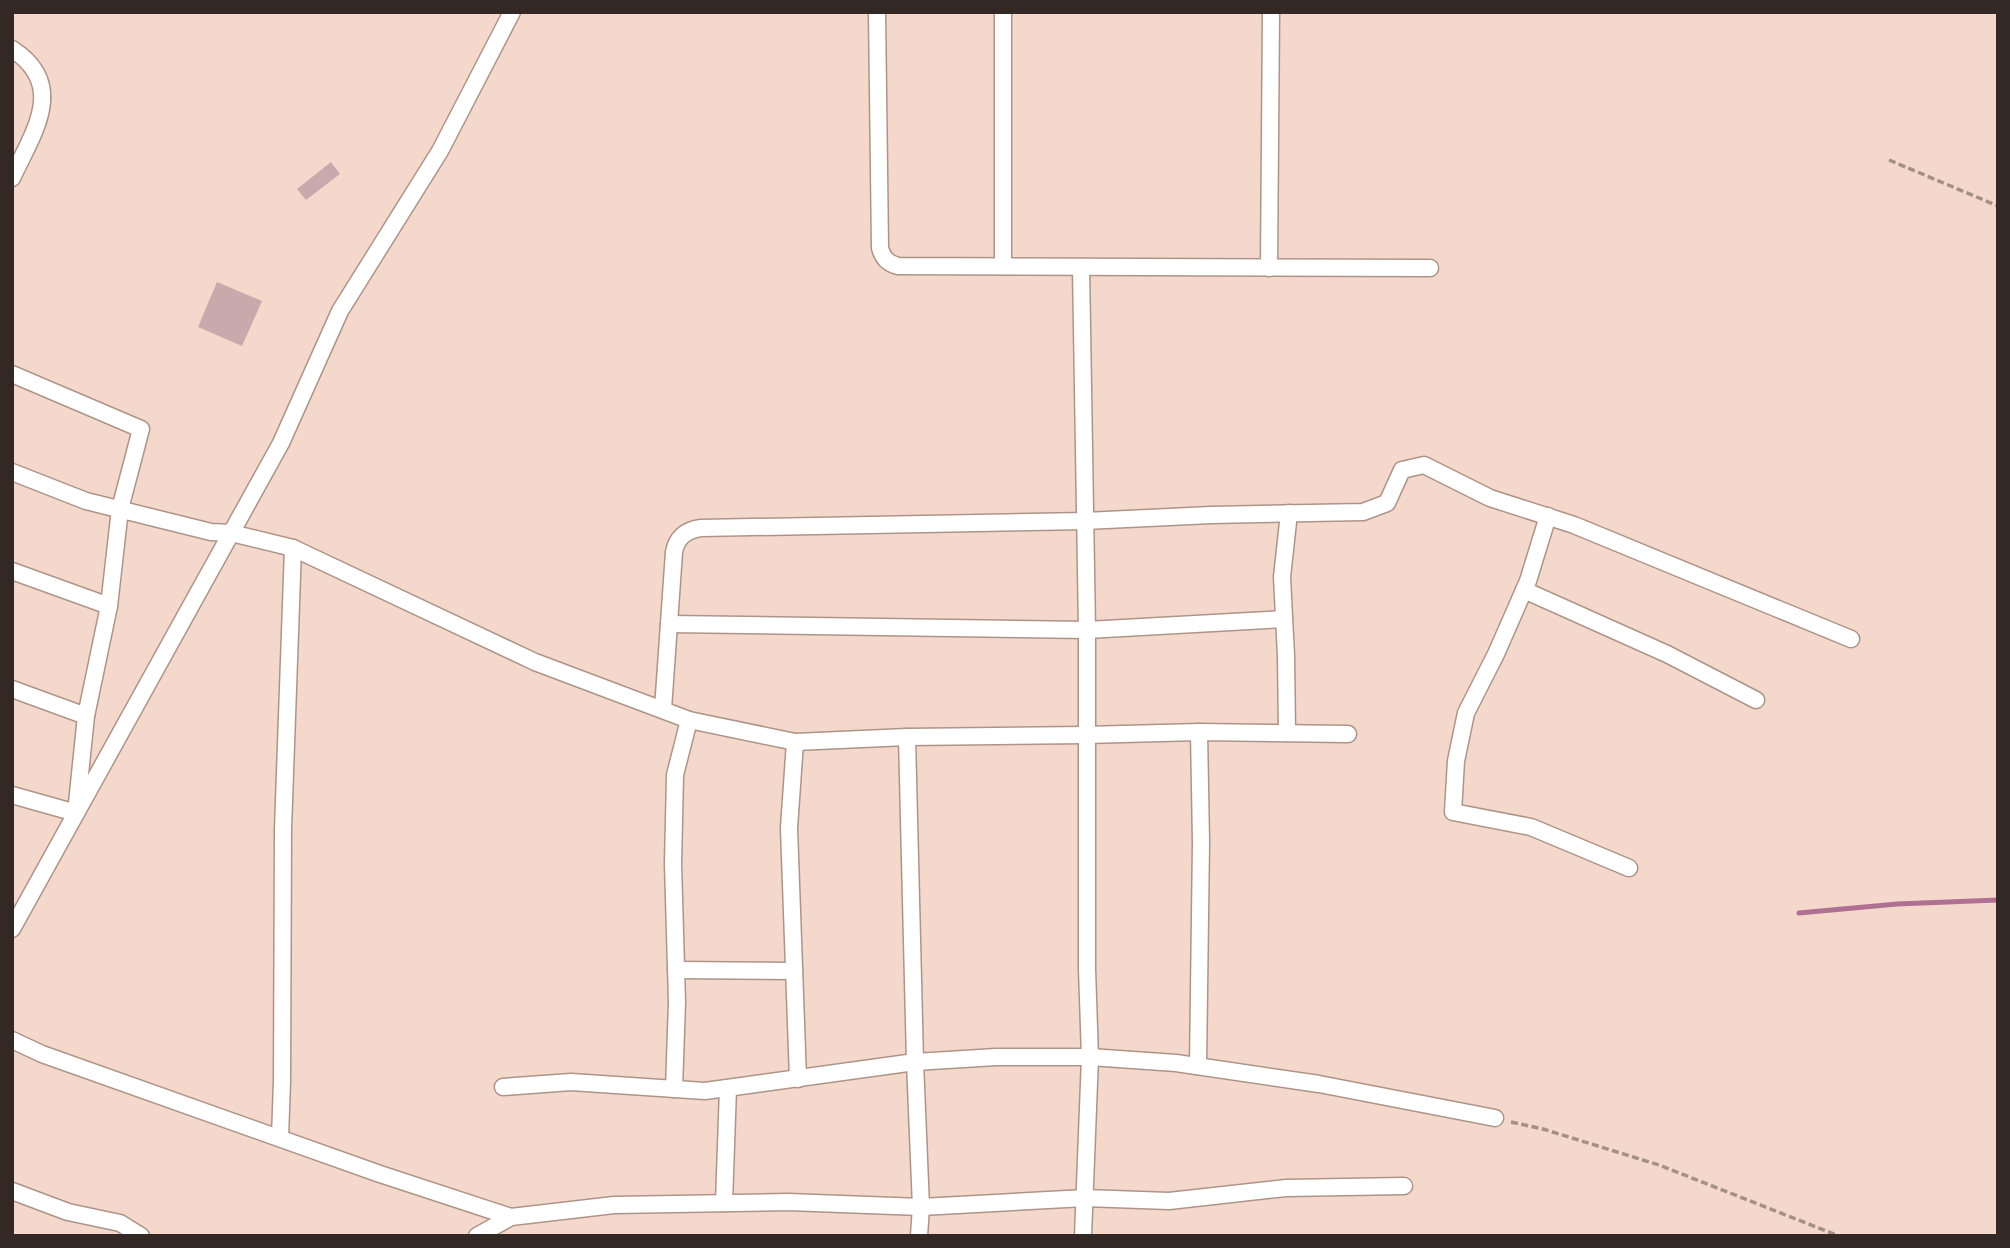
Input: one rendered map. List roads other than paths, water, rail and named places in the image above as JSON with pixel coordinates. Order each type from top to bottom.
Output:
[{"type":"street","points":[[12,929],[281,443],[340,311],[440,151],[469,90],[512,12]]},
{"type":"street","points":[[877,12],[880,247],[881,254],[891,264],[1430,268]]},
{"type":"street","points":[[1003,12],[1003,266]]},
{"type":"street","points":[[1269,268],[1271,12]]},
{"type":"street","points":[[12,49],[30,63],[41,84],[43,95],[40,118],[12,178]]},
{"type":"street","points":[[1081,267],[1090,1057],[1083,1236]]},
{"type":"street","points":[[12,374],[141,429],[120,509],[109,606],[86,716],[76,813]]},
{"type":"street","points":[[663,709],[675,545],[690,530],[1363,512],[1387,503],[1402,470],[1424,465],[1490,498],[1574,525],[1851,639]]},
{"type":"street","points":[[12,472],[86,501],[293,548],[535,662],[689,720],[796,742],[907,737],[1199,732],[1348,734]]},
{"type":"street","points":[[1287,733],[1282,577],[1289,513]]},
{"type":"street","points":[[1548,516],[1524,590],[1466,713],[1456,761],[1452,812],[1531,827],[1629,868]]},
{"type":"street","points":[[280,1138],[283,829],[293,548]]},
{"type":"street","points":[[12,571],[109,606]]},
{"type":"street","points":[[1524,590],[1667,654],[1756,700]]},
{"type":"street","points":[[669,624],[1087,630],[1284,619]]},
{"type":"street","points":[[12,689],[86,716]]},
{"type":"street","points":[[674,1089],[675,775],[689,720]]},
{"type":"street","points":[[1198,1066],[1199,732]]},
{"type":"street","points":[[907,737],[921,1207],[919,1236]]},
{"type":"street","points":[[796,742],[789,828],[799,1079]]},
{"type":"street","points":[[12,795],[76,813]]},
{"type":"street","points":[[676,970],[794,971]]},
{"type":"street","points":[[12,1040],[42,1054],[380,1174],[511,1217]]},
{"type":"street","points":[[503,1087],[571,1082],[705,1091],[915,1062],[1090,1057],[1176,1063],[1319,1084],[1495,1118]]},
{"type":"street","points":[[724,1203],[728,1088]]},
{"type":"street","points":[[477,1236],[511,1217],[614,1205],[788,1202],[921,1207],[1085,1198],[1169,1201],[1286,1188],[1404,1186]]},
{"type":"street","points":[[12,1191],[68,1212],[120,1223],[141,1236]]},
{"type":"waterway","points":[[1799,913],[1897,904],[1998,900]]}]
